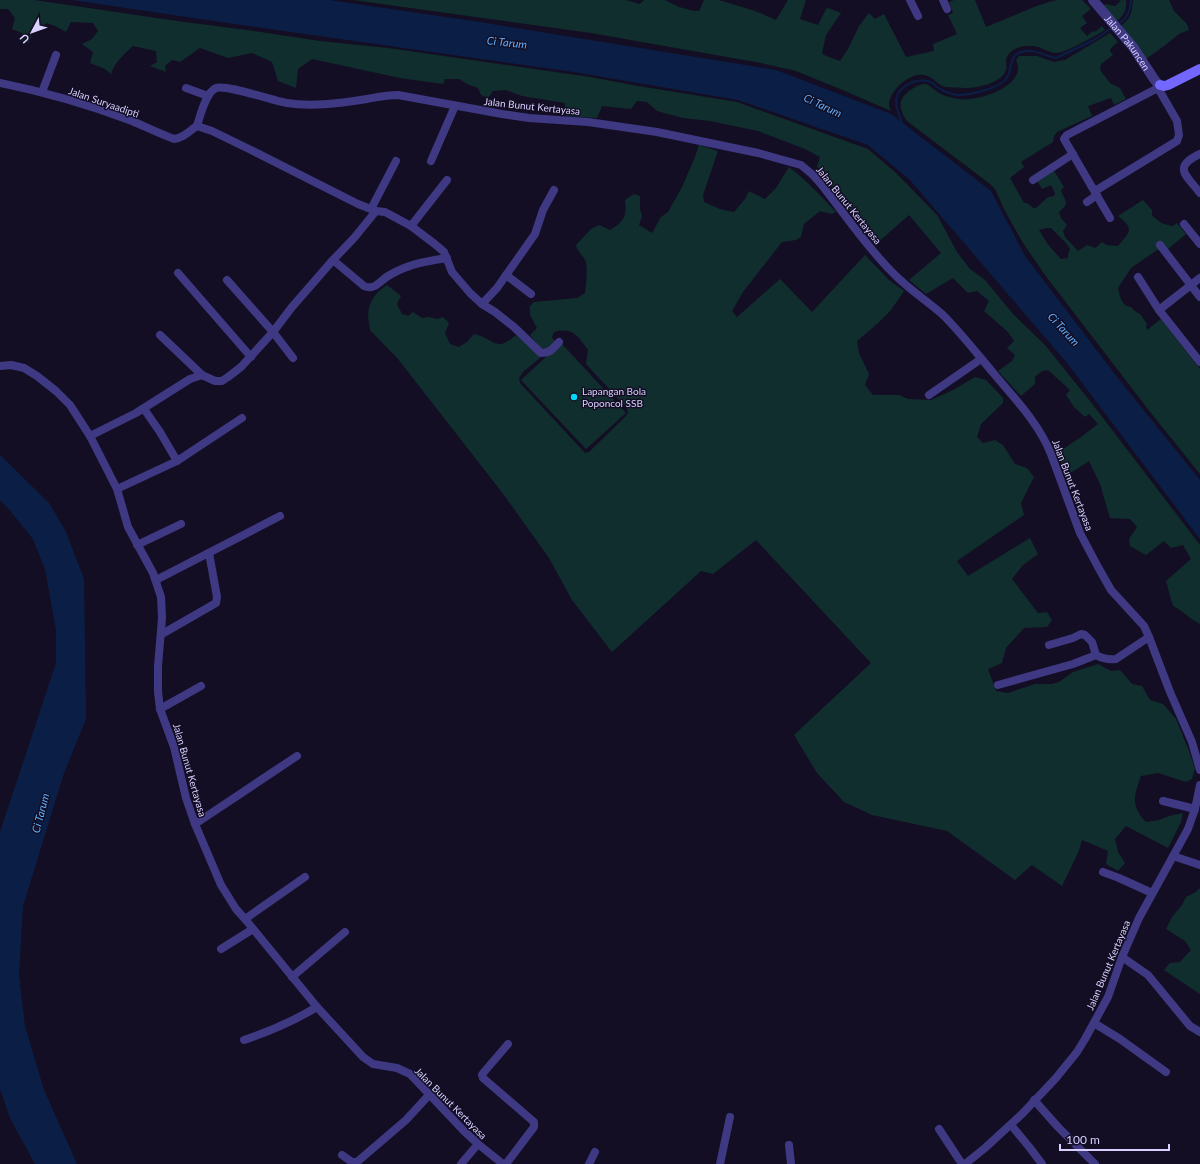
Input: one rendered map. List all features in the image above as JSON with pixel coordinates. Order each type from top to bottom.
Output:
[{"type":"main road","points":[[1159,86],[1168,85],[1200,69]]},
{"type":"street","points":[[910,0],[918,16]]},
{"type":"street","points":[[943,0],[947,9]]},
{"type":"street","name":"Jalan Pakuncen","points":[[1093,0],[1139,55],[1159,86]]},
{"type":"street","points":[[42,92],[56,55]]},
{"type":"street","name":"Jalan Suryaadipti","points":[[0,83],[42,92],[102,110],[174,139],[180,138],[197,126]]},
{"type":"street","points":[[1087,202],[1096,193],[1177,141],[1179,135],[1177,121],[1159,86],[1067,135],[1064,139],[1096,193],[1110,218]]},
{"type":"street","name":"Jalan Bunut Kertayasa","points":[[208,96],[214,88],[219,87],[234,89],[269,100],[302,104],[342,102],[388,95],[406,97],[529,118],[588,122],[657,132],[758,153],[801,165],[821,184],[878,258],[905,284],[943,315],[1019,403],[1039,430],[1051,454],[1080,533],[1098,567],[1112,590],[1144,626],[1170,692],[1192,742],[1200,770]]},
{"type":"street","points":[[186,88],[208,96],[197,126],[225,137],[336,193],[373,210],[385,212],[411,226],[444,252],[452,272],[482,304],[509,322],[541,353],[547,353],[559,342]]},
{"type":"street","points":[[431,161],[455,106]]},
{"type":"street","points":[[1033,180],[1073,154]]},
{"type":"street","points":[[1200,154],[1191,158],[1185,163],[1184,172],[1200,193]]},
{"type":"street","points":[[160,335],[202,375],[215,381],[222,381],[228,378],[251,357],[292,307],[354,238],[373,210],[396,161]]},
{"type":"street","points":[[411,226],[447,180]]},
{"type":"street","points":[[482,304],[497,288],[535,234],[543,210],[554,190]]},
{"type":"street","points":[[1184,224],[1200,244]]},
{"type":"street","points":[[1160,245],[1200,297]]},
{"type":"street","points":[[333,260],[368,288],[375,286],[386,277],[404,268],[447,258]]},
{"type":"street","points":[[178,273],[251,357]]},
{"type":"street","points":[[506,275],[531,294]]},
{"type":"street","points":[[1138,277],[1159,310],[1200,362]]},
{"type":"street","points":[[1159,310],[1200,278]]},
{"type":"street","points":[[227,280],[273,332],[293,358]]},
{"type":"street","points":[[929,395],[981,359]]},
{"type":"street","name":"Jalan Bunut Kertayasa","points":[[0,366],[11,365],[24,368],[56,391],[70,405],[90,436],[117,489],[128,527],[153,573],[161,597],[162,634],[158,666],[160,710],[174,747],[186,798],[195,824],[221,885],[236,909],[316,1007],[367,1060],[373,1064],[402,1070],[410,1074],[452,1120],[500,1163]]},
{"type":"street","points":[[90,436],[144,409],[190,379],[202,375]]},
{"type":"street","points":[[144,409],[177,460]]},
{"type":"street","points":[[117,489],[177,460],[242,418]]},
{"type":"street","points":[[156,580],[280,516]]},
{"type":"street","points":[[137,545],[181,524]]},
{"type":"street","points":[[162,634],[216,603],[217,596],[209,553]]},
{"type":"street","points":[[1049,645],[1074,638],[1081,634],[1085,635],[1092,642],[1096,655]]},
{"type":"street","points":[[998,685],[1073,664],[1096,655],[1105,659],[1116,659],[1149,637]]},
{"type":"street","points":[[160,710],[202,686]]},
{"type":"street","points":[[195,824],[297,756]]},
{"type":"street","name":"Jalan Bunut Kertayasa","points":[[965,1164],[1011,1125],[1047,1088],[1074,1055],[1094,1023],[1108,997],[1122,957],[1139,918],[1188,829],[1195,809],[1200,784]]},
{"type":"street","points":[[1163,801],[1195,809]]},
{"type":"street","points":[[1173,856],[1200,865]]},
{"type":"street","points":[[1103,872],[1152,894]]},
{"type":"street","points":[[245,919],[305,877]]},
{"type":"street","points":[[221,949],[253,929]]},
{"type":"street","points":[[292,977],[345,932]]},
{"type":"street","points":[[1122,957],[1148,975],[1190,1026],[1200,1032]]},
{"type":"street","points":[[244,1040],[270,1032],[303,1016],[316,1007]]},
{"type":"street","points":[[1094,1023],[1120,1039],[1166,1072]]},
{"type":"street","points":[[500,1163],[534,1127],[534,1122],[483,1078],[482,1075],[508,1044]]},
{"type":"street","points":[[342,1155],[352,1162],[357,1162],[406,1120],[429,1094]]},
{"type":"street","points":[[1034,1100],[1058,1127],[1095,1164]]},
{"type":"street","points":[[720,1164],[730,1117]]},
{"type":"street","points":[[1011,1125],[1042,1164]]},
{"type":"street","points":[[939,1129],[962,1164]]},
{"type":"street","points":[[461,1164],[478,1144]]},
{"type":"street","points":[[789,1145],[791,1164]]},
{"type":"street","points":[[589,1164],[595,1152]]},
{"type":"green space","points":[[0,0],[34,0],[320,41],[388,48],[590,77],[737,102],[868,149],[896,173],[937,215],[957,252],[970,269],[985,280],[1013,314],[1045,345],[1090,401],[1200,545],[1200,624],[1173,606],[1166,581],[1191,559],[1183,545],[1171,548],[1164,541],[1146,555],[1130,546],[1129,539],[1137,527],[1130,519],[1110,518],[1100,484],[1089,461],[1066,475],[1057,453],[1098,424],[1089,414],[1085,417],[1074,407],[1066,395],[1070,390],[1048,370],[1042,371],[1035,377],[1035,384],[1021,396],[998,371],[1012,361],[1015,355],[1007,348],[1014,341],[1008,332],[984,311],[989,301],[977,291],[968,293],[953,278],[926,294],[909,280],[941,253],[909,215],[875,245],[817,166],[820,157],[805,149],[758,131],[710,121],[683,118],[657,111],[647,102],[637,101],[631,109],[602,106],[597,118],[566,116],[565,103],[522,96],[506,90],[493,91],[488,98],[481,95],[478,88],[459,79],[445,79],[443,84],[400,78],[312,59],[298,69],[296,88],[278,81],[272,62],[252,53],[228,58],[200,48],[180,62],[172,60],[165,66],[166,72],[150,66],[157,62],[156,51],[133,46],[117,62],[111,74],[105,69],[90,63],[93,52],[82,44],[92,39],[98,31],[93,23],[71,22],[66,32],[47,23],[32,33],[29,43],[22,41],[22,33],[12,29],[15,18],[8,9],[0,9]]},
{"type":"green space","points":[[353,0],[626,0],[640,4],[644,0],[665,0],[679,7],[699,11],[704,0],[719,0],[755,11],[776,20],[788,0],[806,0],[800,19],[818,25],[826,9],[828,8],[841,13],[826,35],[822,53],[840,61],[848,49],[859,26],[869,13],[875,19],[884,14],[906,57],[934,51],[933,44],[957,34],[948,15],[953,13],[949,2],[954,0],[975,0],[986,27],[1049,2],[1057,0],[1082,0],[1091,9],[1082,16],[1087,23],[1080,28],[1087,36],[1102,26],[1105,30],[1060,53],[1032,46],[1017,48],[1011,51],[1007,57],[1004,75],[989,84],[982,86],[966,88],[945,87],[932,78],[924,75],[912,76],[906,79],[892,94],[889,105],[891,111],[796,71],[761,63],[591,33]]},
{"type":"green space","points":[[1121,0],[1126,0],[1126,7],[1123,14],[1117,21],[1104,5],[1114,6]]},
{"type":"green space","points":[[1133,0],[1169,0],[1174,11],[1187,24],[1189,30],[1179,34],[1146,59],[1120,26],[1129,18]]},
{"type":"green space","points":[[1110,33],[1118,42],[1111,48],[1110,51],[1113,55],[1101,64],[1100,70],[1110,83],[1120,88],[1126,99],[1114,105],[1111,98],[1088,106],[1092,116],[1057,132],[1054,136],[1053,142],[1021,162],[1024,167],[1010,178],[1024,203],[1036,208],[1048,197],[1054,196],[1055,193],[1051,185],[1042,189],[1037,181],[1053,169],[1064,187],[1061,191],[1066,204],[1059,212],[1061,218],[1067,225],[1063,231],[1065,237],[1078,251],[1087,245],[1095,248],[1102,242],[1107,245],[1118,246],[1128,234],[1129,228],[1127,224],[1118,216],[1143,200],[1152,210],[1152,215],[1157,220],[1170,226],[1177,223],[1186,234],[1168,249],[1157,250],[1131,268],[1118,288],[1123,303],[1140,314],[1147,324],[1147,330],[1161,319],[1200,369],[1200,474],[1147,408],[1045,275],[1023,243],[1005,211],[995,189],[907,121],[902,111],[902,98],[919,85],[926,84],[939,93],[950,97],[959,99],[975,98],[994,93],[1011,83],[1016,76],[1018,69],[1016,60],[1019,56],[1037,56],[1054,62],[1065,60]],"holes":[[[1051,228],[1070,249],[1068,258],[1061,259],[1039,230]]]},
{"type":"green space","points":[[699,145],[718,151],[703,195],[704,202],[720,209],[734,212],[745,199],[749,191],[765,199],[776,188],[789,167],[819,194],[836,212],[832,214],[820,211],[804,224],[801,237],[796,240],[782,242],[743,292],[732,311],[737,317],[780,279],[812,312],[865,255],[889,280],[904,291],[891,310],[857,341],[859,353],[869,374],[865,385],[873,395],[899,395],[908,399],[931,400],[953,390],[975,377],[986,380],[1003,398],[1003,403],[981,424],[977,437],[983,443],[995,440],[1003,445],[1015,464],[1027,468],[1034,477],[1021,503],[1024,515],[957,561],[968,576],[1030,538],[1038,554],[1023,565],[1012,579],[1038,613],[1047,612],[1052,620],[1047,627],[1024,628],[1006,648],[1002,663],[988,669],[996,691],[1008,693],[1035,684],[1051,684],[1059,682],[1073,672],[1098,664],[1111,671],[1120,670],[1132,684],[1142,686],[1150,700],[1163,704],[1176,719],[1195,769],[1192,779],[1186,782],[1158,773],[1141,776],[1135,795],[1135,800],[1137,810],[1146,822],[1183,813],[1181,822],[1168,848],[1126,826],[1115,839],[1118,852],[1125,863],[1118,871],[1106,864],[1108,851],[1082,840],[1078,853],[1062,886],[1032,865],[1015,880],[947,831],[872,815],[844,802],[817,773],[794,735],[871,663],[756,540],[713,574],[701,571],[612,652],[572,600],[549,558],[504,495],[398,359],[370,330],[368,310],[370,304],[381,289],[387,285],[401,296],[397,304],[402,314],[408,316],[413,312],[422,318],[428,317],[437,319],[443,317],[449,323],[445,333],[450,344],[459,347],[467,342],[474,334],[499,344],[509,341],[516,335],[541,357],[523,372],[519,378],[520,383],[585,453],[589,452],[626,416],[628,412],[625,406],[586,364],[588,350],[574,334],[566,331],[554,332],[552,337],[555,342],[547,350],[537,344],[530,335],[537,328],[530,315],[530,306],[534,302],[577,298],[585,293],[587,266],[576,245],[591,229],[599,225],[610,230],[619,224],[624,218],[625,214],[625,200],[634,194],[640,196],[640,209],[642,216],[639,225],[652,233],[661,217],[668,212],[682,187]]},
{"type":"green space","points":[[561,343],[626,413],[586,449],[521,380]]},
{"type":"green space","points":[[1200,888],[1200,994],[1164,970],[1170,963],[1180,962],[1191,950],[1185,941],[1166,929],[1172,917],[1182,905],[1186,897],[1196,892]]},
{"type":"water","name":"Ci Tarum","points":[[72,0],[329,0],[473,21],[776,70],[891,114],[991,191],[1025,256],[1117,377],[1200,480],[1200,539],[1067,363],[910,180],[868,145],[738,100],[574,72]]},
{"type":"water","name":"Ci Tarum","points":[[0,455],[49,503],[66,532],[84,579],[86,719],[64,773],[23,906],[19,975],[25,1026],[44,1090],[77,1164],[35,1164],[10,1118],[0,1089],[0,832],[56,663],[56,630],[45,569],[33,539],[7,507],[0,501]]},
{"type":"waterway","points":[[1118,24],[1128,14],[1131,0]]},
{"type":"waterway","points":[[902,123],[896,104],[897,95],[904,87],[916,81],[932,82],[944,91],[957,95],[983,91],[997,86],[1006,79],[1012,60],[1021,52],[1030,51],[1056,58],[1094,40],[1113,27]]},
{"type":"place","name":"Lapangan Bola Poponcol SSB","points":[[574,397]]}]
